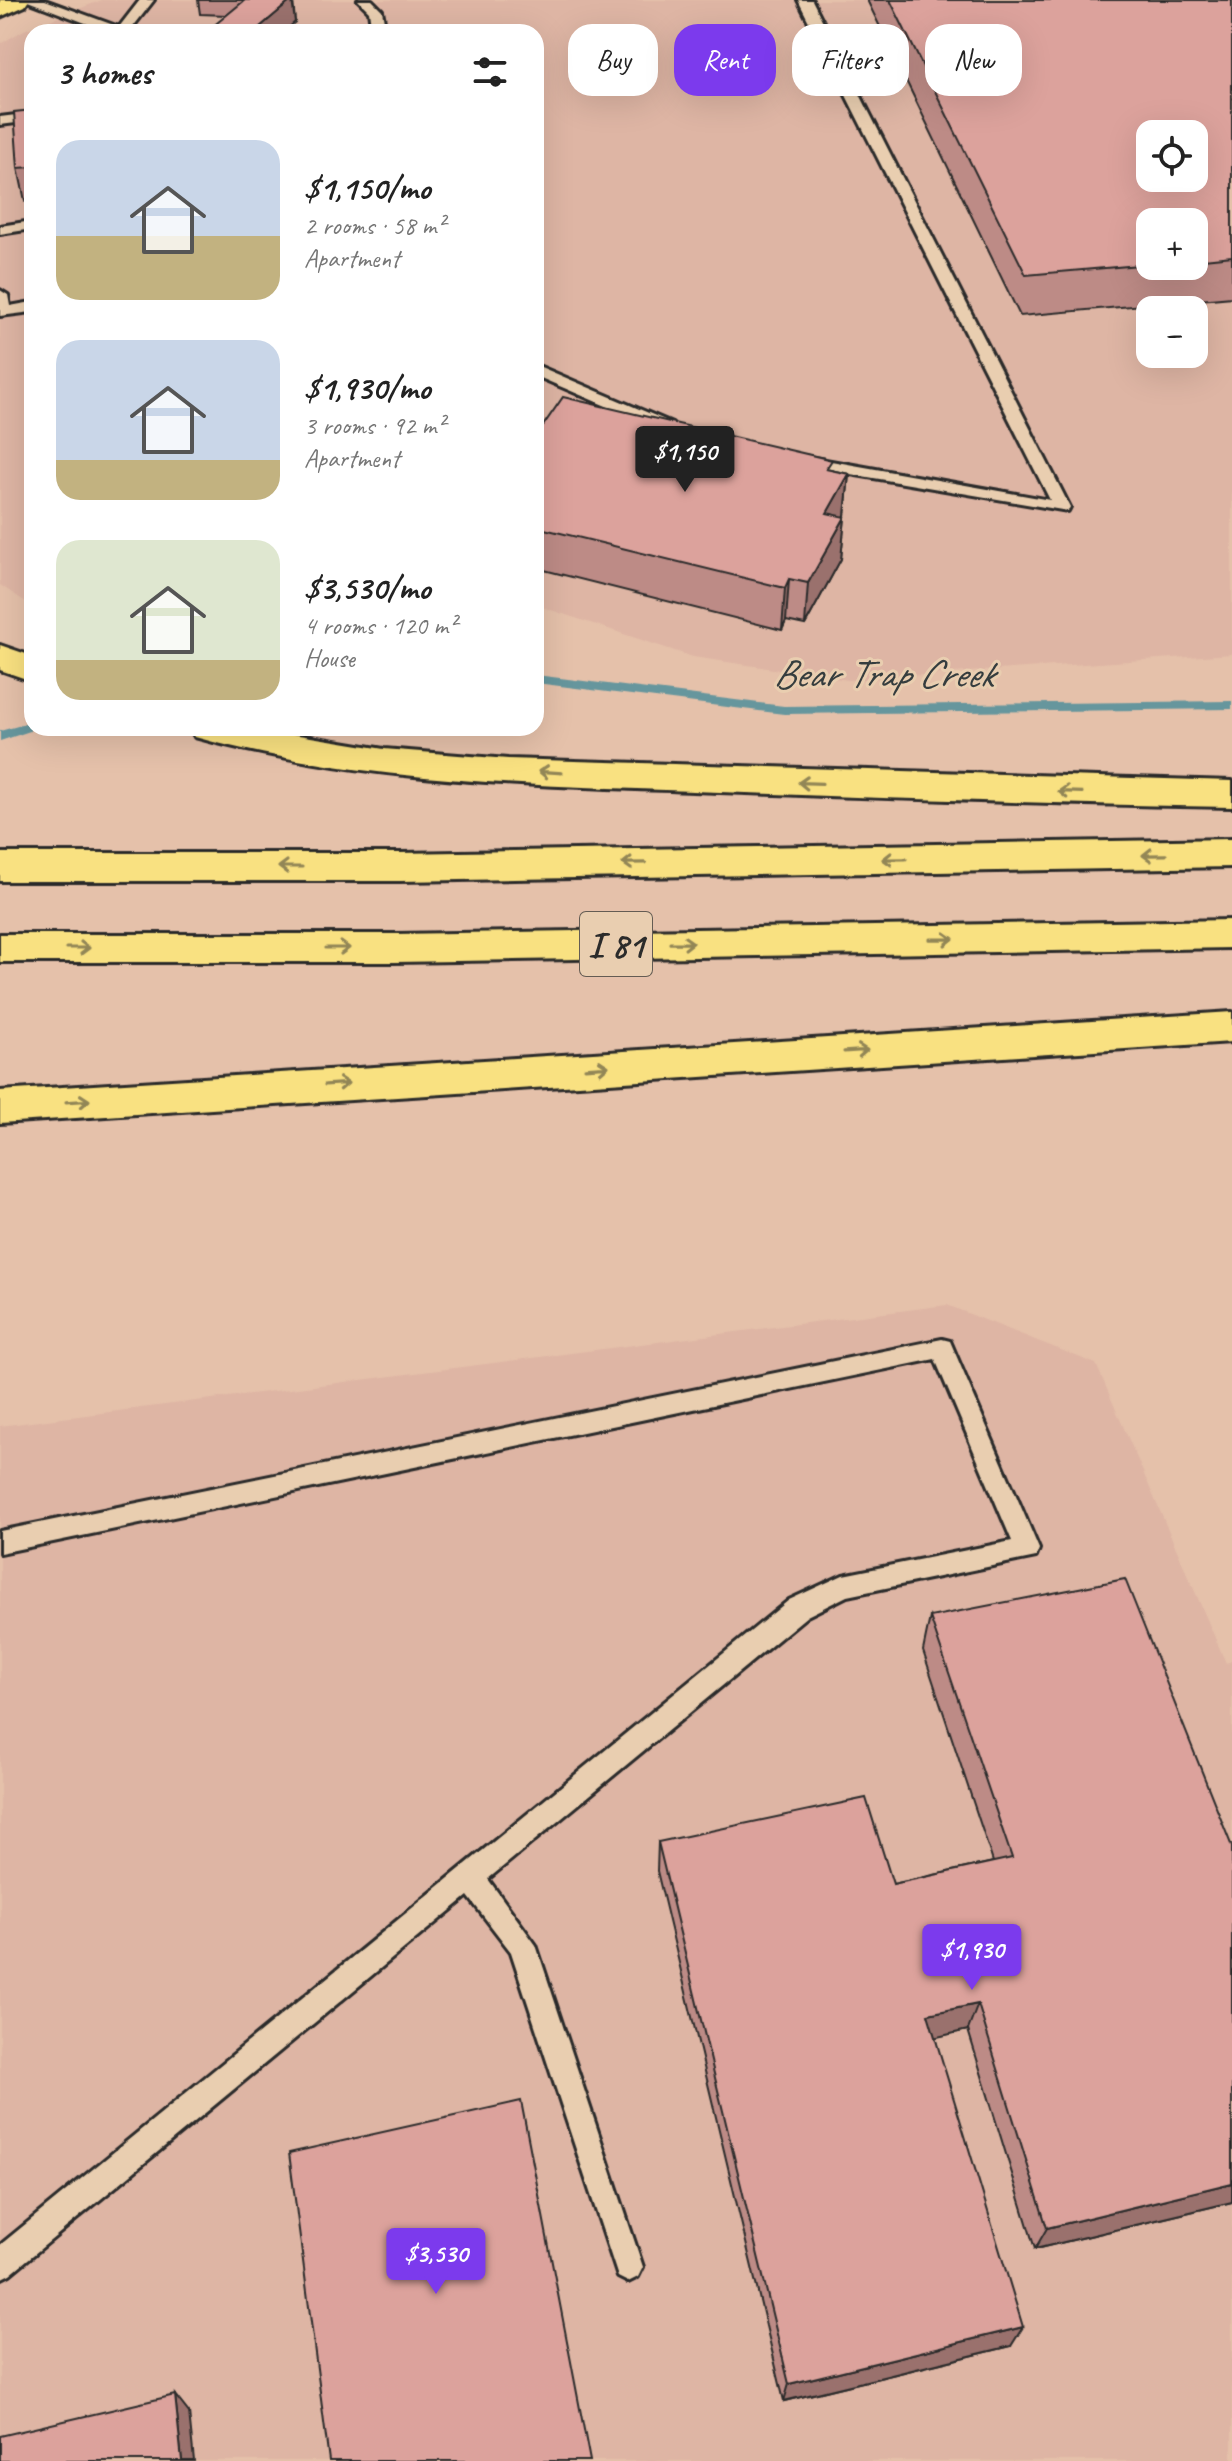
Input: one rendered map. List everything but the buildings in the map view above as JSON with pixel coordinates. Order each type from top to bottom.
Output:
[{"type":"main road","points":[[0,9],[16,0]]},
{"type":"main road","points":[[0,657],[24,666]]},
{"type":"main road","points":[[236,736],[374,760],[564,773],[1089,792],[1232,794]]},
{"type":"main road","name":"I 81","points":[[0,867],[400,867],[1232,853]]},
{"type":"main road","name":"I 81","points":[[0,948],[395,948],[1232,934]]},
{"type":"main road","points":[[0,1107],[1232,1027]]},
{"type":"lane","points":[[32,0],[100,24]]},
{"type":"lane","points":[[128,24],[147,0]]},
{"type":"lane","points":[[365,0],[375,10],[378,24]]},
{"type":"lane","points":[[785,458],[1062,507],[805,0]]},
{"type":"lane","points":[[0,121],[24,118]]},
{"type":"lane","points":[[0,230],[24,226]]},
{"type":"lane","points":[[0,295],[4,312],[24,308]]},
{"type":"lane","points":[[544,373],[681,432]]},
{"type":"lane","points":[[0,1542],[942,1348],[1027,1549],[843,1586],[798,1608],[0,2264]]},
{"type":"lane","points":[[471,1878],[522,1945],[628,2267]]},
{"type":"shaded area","points":[[102,0],[1232,0],[1232,654],[848,680],[693,657],[544,608],[544,24],[40,24]]},
{"type":"shaded area","points":[[24,30],[24,601],[0,585],[0,44]]},
{"type":"shaded area","points":[[947,1305],[1096,1364],[1226,1663],[1232,1661],[1232,2461],[0,2461],[0,1426]]},
{"type":"waterway","name":"Bear Trap Creek","points":[[544,680],[784,710],[1232,705]]},
{"type":"waterway","name":"Bear Trap Creek","points":[[0,736],[24,728]]}]
